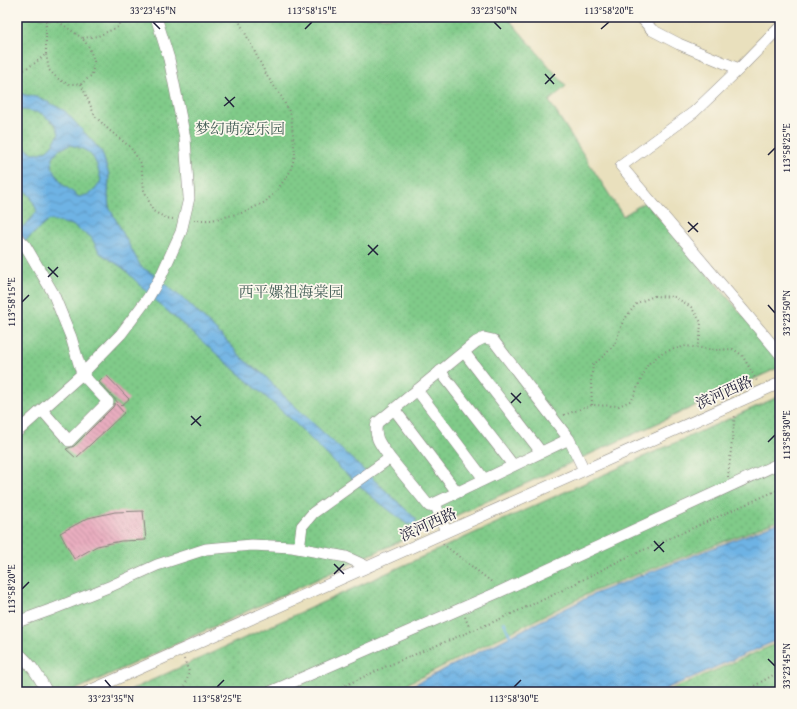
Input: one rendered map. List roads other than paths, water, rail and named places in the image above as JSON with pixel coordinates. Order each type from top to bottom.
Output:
[{"type":"street","points":[[17,432],[82,374],[121,334],[148,298],[161,276],[181,232],[189,198],[185,138],[169,59],[156,17]]},
{"type":"street","points":[[641,17],[652,30],[679,44],[739,69]]},
{"type":"street","points":[[780,27],[694,112],[621,166],[780,354]]},
{"type":"street","points":[[21,241],[53,293],[71,337],[82,374],[108,402],[69,441],[42,410]]},
{"type":"street","points":[[569,438],[429,506],[390,458],[377,438],[375,429],[377,423],[476,342],[484,338],[493,340],[569,438],[584,470]]},
{"type":"street","points":[[464,352],[541,452]]},
{"type":"street","points":[[440,371],[513,465]]},
{"type":"street","name":"滨河西路","points":[[87,692],[780,383]]},
{"type":"street","points":[[417,390],[484,479]]},
{"type":"street","points":[[394,409],[457,492]]},
{"type":"street","points":[[299,548],[302,526],[313,513],[390,458]]},
{"type":"street","points":[[270,692],[499,592],[780,463]]},
{"type":"street","points":[[435,503],[446,532]]},
{"type":"street","points":[[17,622],[110,586],[156,565],[206,549],[252,545],[292,546],[346,556],[368,567]]},
{"type":"street","points":[[17,652],[23,656],[38,675],[47,692]]},
{"type":"water","points":[[17,93],[40,98],[65,111],[102,152],[109,175],[109,207],[141,267],[153,274],[188,303],[244,360],[263,374],[284,396],[417,520],[408,525],[371,496],[343,471],[291,419],[156,301],[123,268],[100,253],[91,237],[72,225],[49,220],[17,248],[17,232],[37,211],[31,197],[17,181],[17,143],[35,154],[40,153],[44,152],[50,147],[59,133],[55,124],[41,113],[17,110]],"holes":[[[70,145],[78,147],[92,156],[101,180],[93,192],[79,197],[62,184],[52,167],[53,157],[58,150]]]},
{"type":"water","points":[[780,522],[780,639],[659,692],[399,692],[596,593]]},
{"type":"waterway","points":[[410,520],[418,527]]},
{"type":"waterway","points":[[504,622],[512,640]]},
{"type":"park label","name":"梦幻萌宠乐园","points":[[240,128]]},
{"type":"park label","name":"西平嫘祖海棠园","points":[[291,291]]}]
